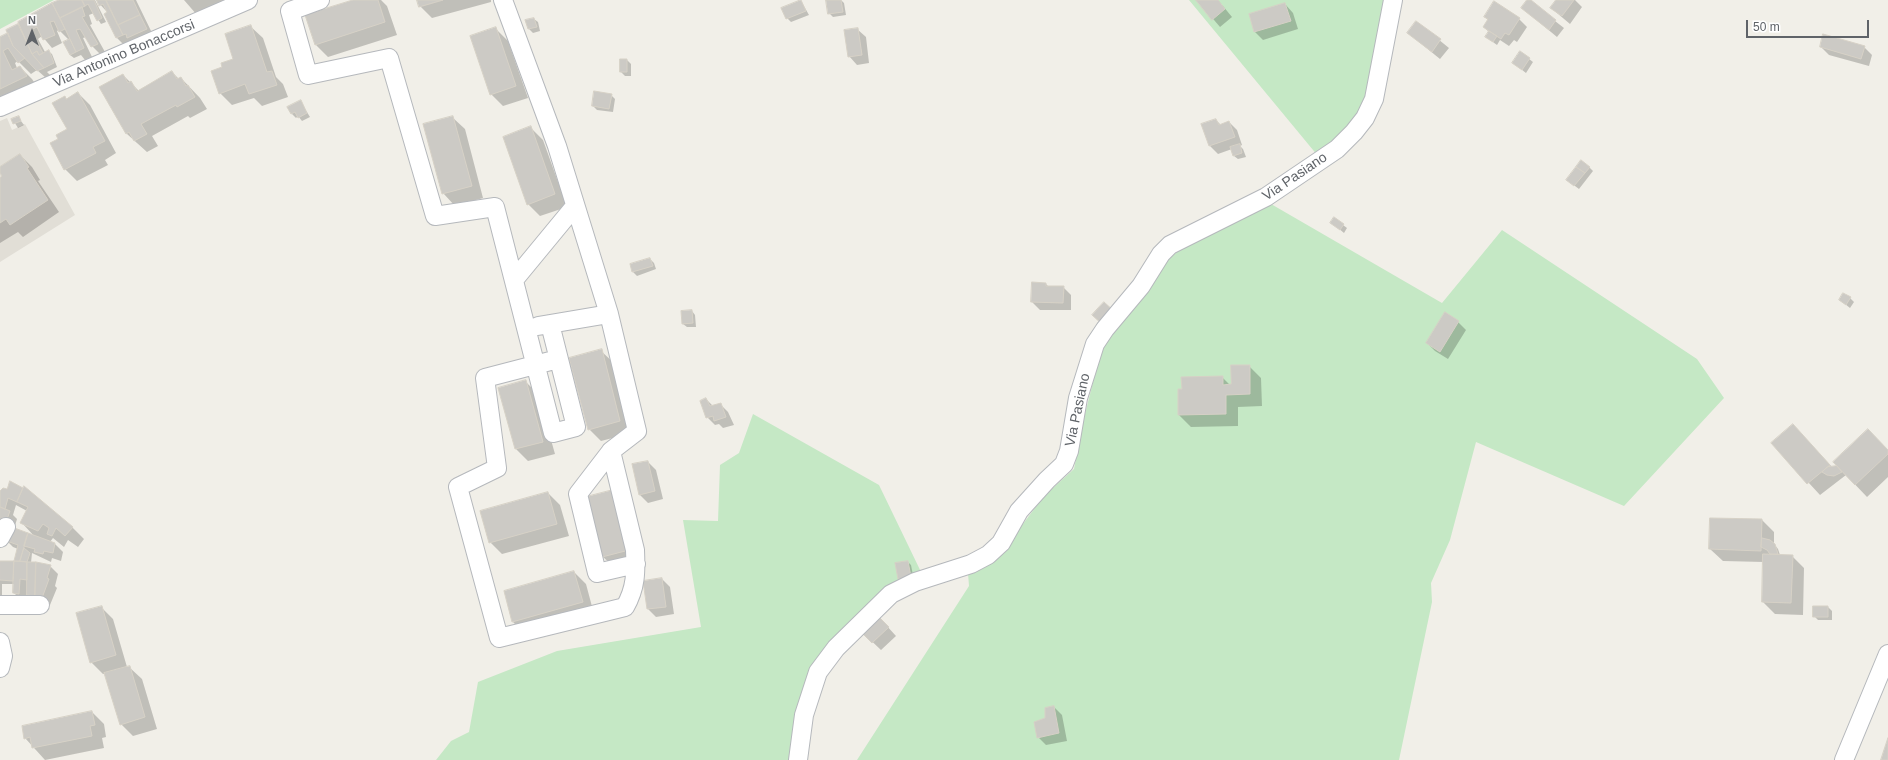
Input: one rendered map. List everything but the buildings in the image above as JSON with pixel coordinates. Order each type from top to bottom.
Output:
[{"type":"street","name":"Via Antonino Bonaccorsi","points":[[0,107],[248,0]]},
{"type":"street","points":[[320,0],[290,11],[308,75],[389,58],[435,216],[495,206],[553,433],[576,427],[550,324]]},
{"type":"street","points":[[503,0],[556,146],[609,314],[637,431],[611,451],[578,494],[597,573],[636,564]]},
{"type":"street","name":"Via Pasiano","points":[[798,760],[804,715],[818,672],[836,648],[891,594],[915,582],[971,564],[988,555],[1000,542],[1019,511],[1047,480],[1064,464],[1070,451],[1078,398],[1095,344],[1105,329],[1141,286],[1161,254],[1170,245],[1266,197],[1337,149],[1358,128],[1365,118],[1374,99],[1393,0]]},
{"type":"street","points":[[514,280],[575,206]]},
{"type":"street","points":[[525,328],[609,314]]},
{"type":"street","points":[[558,358],[485,378],[497,468],[458,487],[499,638],[626,607],[633,594],[636,564],[635,550],[611,451]]},
{"type":"street","points":[[0,605],[40,605]]},
{"type":"street","points":[[0,642],[3,656],[0,668]]},
{"type":"street","points":[[1844,760],[1888,654]]},
{"type":"shaded area","points":[[7,118],[12,130],[25,124],[75,215],[0,262],[0,121]]},
{"type":"green space","points":[[0,0],[54,0],[0,29]]},
{"type":"green space","points":[[1189,0],[1389,0],[1361,118],[1318,156]]},
{"type":"green space","points":[[1271,204],[1442,303],[1502,230],[1697,359],[1724,398],[1624,506],[1476,442],[1450,540],[1431,583],[1432,602],[1399,760],[857,760],[969,586],[968,573],[998,557],[1044,496],[1074,469],[1083,422],[1100,354],[1105,344],[1152,286],[1164,263],[1177,252]]},
{"type":"green space","points":[[753,414],[879,485],[922,574],[889,585],[832,645],[795,760],[436,760],[451,741],[469,732],[478,682],[557,651],[701,627],[683,520],[718,521],[720,465],[739,453]]}]
